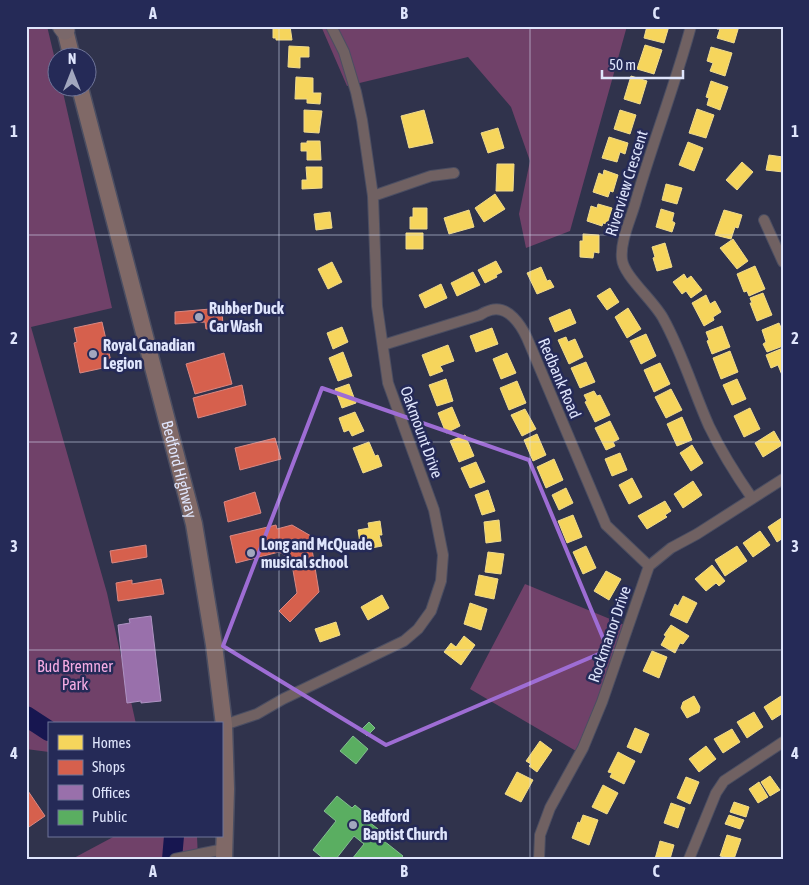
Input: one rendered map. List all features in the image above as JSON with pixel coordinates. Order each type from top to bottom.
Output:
[{"type":"main road","points":[[64,28],[69,48]]},
{"type":"main road","name":"Bedford Highway","points":[[83,98],[194,524],[214,645],[224,725],[226,789],[224,854]]},
{"type":"street","name":"Oakmount Drive","points":[[224,725],[257,714],[283,699],[404,641],[418,629],[432,611],[441,581],[443,555],[434,510],[388,383],[377,306],[373,196],[362,120],[344,52],[331,26]]},
{"type":"street","name":"Riverview Crescent","points":[[691,26],[636,200],[623,246],[622,260],[626,271],[660,313],[668,327],[710,427],[736,474],[752,498]]},
{"type":"street","points":[[373,196],[431,176],[454,173]]},
{"type":"street","points":[[764,220],[783,262]]},
{"type":"street","name":"Redbank Road","points":[[383,345],[480,315],[492,309],[509,312],[528,338],[606,525],[650,566]]},
{"type":"street","name":"Rockmanor Drive","points":[[538,859],[540,835],[550,808],[579,756],[602,702],[650,566],[670,548],[697,534],[783,479]]},
{"type":"street","points":[[689,859],[716,794],[724,780],[783,742]]},
{"type":"street","points":[[174,859],[202,854],[224,854]]},
{"type":"highlighted area","points":[[322,388],[529,460],[608,650],[386,745],[223,646]]},
{"type":"green space","name":"Bud Bremner Park","points":[[26,26],[47,26],[52,48],[48,48],[48,98],[64,98],[112,308],[31,327],[107,593],[136,722],[48,722],[48,752],[26,749]]},
{"type":"green space","points":[[321,26],[627,26],[570,231],[526,248],[519,214],[530,161],[511,107],[468,57],[347,86]]},
{"type":"green space","points":[[525,584],[627,626],[597,705],[576,751],[470,689]]},
{"type":"green space","points":[[111,838],[197,838],[198,859],[72,859]]},
{"type":"building: Homes","points":[[273,26],[290,26],[292,40],[276,40],[276,38],[273,38]]},
{"type":"building: Homes","points":[[647,26],[669,26],[664,43],[644,38]]},
{"type":"building: Homes","points":[[718,26],[739,26],[734,43],[717,38],[720,29],[717,29]]},
{"type":"building: Homes","points":[[645,45],[662,50],[654,74],[637,69]]},
{"type":"building: Homes","points":[[289,46],[309,47],[309,57],[300,57],[300,68],[288,67]]},
{"type":"building: Homes","points":[[711,47],[732,53],[725,76],[710,71],[713,63],[707,61]]},
{"type":"building: Homes","points":[[631,76],[647,81],[640,104],[624,99]]},
{"type":"building: Homes","points":[[296,77],[313,78],[313,93],[321,93],[320,104],[307,103],[307,99],[295,99]]},
{"type":"building: Homes","points":[[711,81],[728,87],[720,110],[707,105],[709,98],[706,97]]},
{"type":"building: Homes","points":[[697,109],[714,115],[706,138],[689,133]]},
{"type":"building: Homes","points":[[304,110],[322,111],[319,133],[304,132]]},
{"type":"building: Homes","points":[[424,110],[433,143],[409,148],[401,116]]},
{"type":"building: Homes","points":[[620,110],[636,115],[630,134],[614,129]]},
{"type":"building: Homes","points":[[498,128],[504,148],[488,153],[481,133]]},
{"type":"building: Homes","points":[[609,137],[628,143],[625,154],[620,152],[617,162],[602,158]]},
{"type":"building: Homes","points":[[307,141],[320,141],[321,160],[307,160],[307,151],[301,151],[301,143],[307,143]]},
{"type":"building: Homes","points":[[688,142],[703,148],[694,171],[679,165]]},
{"type":"building: Homes","points":[[769,155],[783,157],[783,172],[766,170]]},
{"type":"building: Homes","points":[[742,162],[753,172],[737,190],[726,180]]},
{"type":"building: Homes","points":[[497,164],[514,164],[513,191],[496,191]]},
{"type":"building: Homes","points":[[306,167],[322,167],[322,188],[302,189],[302,180],[307,180]]},
{"type":"building: Homes","points":[[604,170],[618,175],[613,192],[610,191],[608,197],[593,192],[599,173],[603,175]]},
{"type":"building: Homes","points":[[666,184],[682,188],[677,204],[662,200]]},
{"type":"building: Homes","points":[[495,194],[505,209],[484,222],[475,208]]},
{"type":"building: Homes","points":[[598,204],[612,208],[607,224],[603,223],[602,226],[587,221],[591,206],[597,208]]},
{"type":"building: Homes","points":[[413,208],[427,208],[427,229],[410,229],[410,217],[413,217]]},
{"type":"building: Homes","points":[[661,209],[674,213],[672,221],[675,223],[672,232],[656,227]]},
{"type":"building: Homes","points":[[469,210],[474,227],[449,234],[444,218]]},
{"type":"building: Homes","points":[[724,210],[742,215],[738,228],[735,227],[731,239],[715,235]]},
{"type":"building: Homes","points":[[330,212],[332,228],[316,230],[314,214]]},
{"type":"building: Homes","points":[[406,233],[423,233],[423,249],[406,249]]},
{"type":"building: Homes","points":[[583,234],[599,235],[599,253],[594,252],[593,258],[580,257],[580,241],[583,241]]},
{"type":"building: Homes","points":[[733,239],[748,261],[737,269],[720,248]]},
{"type":"building: Homes","points":[[665,243],[672,267],[657,271],[652,247]]},
{"type":"building: Homes","points":[[496,261],[502,272],[485,283],[478,270]]},
{"type":"building: Homes","points":[[332,262],[342,282],[328,289],[318,269]]},
{"type":"building: Homes","points":[[755,266],[765,289],[749,296],[747,291],[744,292],[737,274]]},
{"type":"building: Homes","points":[[541,267],[547,281],[550,280],[554,287],[537,294],[527,273]]},
{"type":"building: Homes","points":[[473,272],[480,285],[457,296],[451,283]]},
{"type":"building: Homes","points":[[684,274],[687,279],[691,276],[702,290],[691,298],[686,291],[682,294],[673,282]]},
{"type":"building: Homes","points":[[441,284],[447,298],[425,308],[419,295]]},
{"type":"building: Homes","points":[[610,288],[619,302],[607,310],[597,296]]},
{"type":"building: Homes","points":[[763,293],[772,315],[757,321],[750,298]]},
{"type":"building: Homes","points":[[706,295],[710,304],[715,301],[721,312],[713,317],[714,320],[704,326],[692,303]]},
{"type":"building: Homes","points":[[628,308],[641,329],[627,338],[615,317]]},
{"type":"building: Homes","points":[[570,309],[576,323],[555,332],[549,318]]},
{"type":"building: Homes","points":[[779,323],[783,332],[783,346],[767,352],[763,344],[766,342],[762,330]]},
{"type":"building: Homes","points":[[722,326],[730,347],[712,354],[706,332]]},
{"type":"building: Homes","points":[[342,327],[348,342],[333,349],[327,333]]},
{"type":"building: Homes","points":[[492,328],[498,344],[476,352],[470,336]]},
{"type":"building: Homes","points":[[646,334],[656,356],[641,364],[630,341]]},
{"type":"building: Homes","points":[[566,337],[568,342],[575,339],[583,357],[569,364],[558,340]]},
{"type":"building: Homes","points":[[448,345],[454,361],[440,366],[443,371],[430,376],[422,355]]},
{"type":"building: Homes","points":[[783,348],[782,375],[778,365],[771,368],[766,355]]},
{"type":"building: Homes","points":[[730,351],[738,372],[721,379],[713,358]]},
{"type":"building: Homes","points":[[343,352],[352,376],[338,381],[329,358]]},
{"type":"building: Homes","points":[[507,353],[516,373],[501,379],[493,359]]},
{"type":"building: Homes","points":[[586,362],[595,382],[580,388],[571,368]]},
{"type":"building: Homes","points":[[660,363],[670,384],[654,392],[644,370]]},
{"type":"building: Homes","points":[[446,379],[453,401],[437,406],[429,385]]},
{"type":"building: Homes","points":[[737,379],[746,399],[732,405],[723,385]]},
{"type":"building: Homes","points":[[517,381],[526,403],[509,410],[500,388]]},
{"type":"building: Homes","points":[[349,384],[356,403],[342,408],[335,389]]},
{"type":"building: Homes","points":[[671,389],[682,410],[666,418],[655,397]]},
{"type":"building: Homes","points":[[594,391],[597,396],[600,395],[610,415],[595,422],[585,402],[587,401],[584,395]]},
{"type":"building: Homes","points":[[452,407],[460,426],[446,433],[438,413]]},
{"type":"building: Homes","points":[[750,408],[760,429],[744,437],[734,416]]},
{"type":"building: Homes","points":[[525,409],[536,429],[522,436],[511,415]]},
{"type":"building: Homes","points":[[355,412],[364,431],[352,436],[349,430],[344,432],[339,418]]},
{"type":"building: Homes","points":[[682,417],[692,440],[677,446],[667,424]]},
{"type":"building: Homes","points":[[610,421],[619,439],[613,442],[615,446],[606,450],[595,428]]},
{"type":"building: Homes","points":[[774,431],[782,445],[763,457],[755,443]]},
{"type":"building: Homes","points":[[537,434],[546,455],[533,461],[524,440]]},
{"type":"building: Homes","points":[[465,435],[474,456],[459,462],[450,441]]},
{"type":"building: Homes","points":[[369,442],[375,456],[378,455],[382,466],[363,473],[353,448]]},
{"type":"building: Homes","points":[[692,445],[703,463],[691,471],[680,453]]},
{"type":"building: Homes","points":[[620,453],[627,470],[612,476],[605,459]]},
{"type":"building: Homes","points":[[554,459],[563,480],[546,488],[537,467]]},
{"type":"building: Homes","points":[[476,462],[485,482],[470,488],[461,468]]},
{"type":"building: Homes","points":[[632,478],[642,497],[629,504],[619,485]]},
{"type":"building: Homes","points":[[693,481],[702,495],[683,508],[674,494]]},
{"type":"building: Homes","points":[[566,488],[573,503],[559,510],[552,495]]},
{"type":"building: Homes","points":[[488,490],[495,511],[482,515],[475,495]]},
{"type":"building: Homes","points":[[665,501],[671,511],[665,515],[667,517],[647,529],[638,516]]},
{"type":"building: Homes","points":[[573,515],[582,537],[567,543],[558,521]]},
{"type":"building: Homes","points":[[783,517],[783,538],[777,542],[768,527]]},
{"type":"building: Homes","points":[[499,520],[501,541],[486,543],[484,522]]},
{"type":"building: Homes","points":[[380,521],[382,535],[379,535],[382,546],[361,550],[358,530],[369,528],[368,523]]},
{"type":"building: Homes","points":[[760,531],[770,545],[753,557],[743,543]]},
{"type":"building: Homes","points":[[586,546],[596,568],[583,574],[573,552]]},
{"type":"building: Homes","points":[[737,546],[747,561],[725,576],[715,560]]},
{"type":"building: Homes","points":[[488,552],[504,554],[501,574],[485,572]]},
{"type":"building: Homes","points":[[712,565],[725,581],[719,586],[716,583],[706,591],[695,579]]},
{"type":"building: Homes","points":[[606,571],[621,579],[609,600],[594,591]]},
{"type":"building: Homes","points":[[479,575],[498,579],[494,599],[475,595]]},
{"type":"building: Homes","points":[[382,595],[389,608],[368,620],[361,607]]},
{"type":"building: Homes","points":[[683,596],[697,603],[687,623],[670,615],[675,604],[678,606]]},
{"type":"building: Homes","points":[[470,603],[487,609],[481,630],[464,624]]},
{"type":"building: Homes","points":[[336,622],[340,635],[320,642],[315,629]]},
{"type":"building: Homes","points":[[671,625],[689,636],[683,644],[680,643],[675,653],[661,645],[666,636],[664,635]]},
{"type":"building: Homes","points":[[464,636],[475,645],[461,665],[444,652],[451,643],[456,647]]},
{"type":"building: Homes","points":[[652,651],[667,657],[659,678],[643,671]]},
{"type":"building: Homes","points":[[694,696],[700,707],[699,712],[687,718],[681,708],[683,702]]},
{"type":"building: Homes","points":[[781,696],[783,699],[783,713],[772,720],[764,707]]},
{"type":"building: Homes","points":[[754,712],[763,727],[747,738],[737,722]]},
{"type":"building: Homes","points":[[635,728],[649,734],[641,753],[627,747]]},
{"type":"building: Homes","points":[[732,729],[740,742],[723,753],[714,739]]},
{"type":"building: Homes","points":[[540,741],[552,750],[537,772],[526,761]]},
{"type":"building: Homes","points":[[706,746],[716,759],[699,772],[689,759]]},
{"type":"building: Homes","points":[[618,752],[635,761],[624,784],[610,777],[612,773],[608,772]]},
{"type":"building: Homes","points":[[517,772],[533,780],[521,802],[505,794]]},
{"type":"building: Homes","points":[[770,776],[780,790],[770,796],[761,782]]},
{"type":"building: Homes","points":[[686,777],[699,782],[690,804],[677,798]]},
{"type":"building: Homes","points":[[759,782],[768,797],[758,803],[749,789]]},
{"type":"building: Homes","points":[[603,785],[618,793],[607,814],[592,807]]},
{"type":"building: Homes","points":[[734,802],[749,807],[746,817],[730,812]]},
{"type":"building: Homes","points":[[671,803],[685,808],[678,828],[664,823]]},
{"type":"building: Homes","points":[[583,815],[598,820],[589,845],[572,838]]},
{"type":"building: Homes","points":[[729,815],[744,820],[740,829],[725,824]]},
{"type":"building: Homes","points":[[727,835],[741,839],[734,859],[720,856]]},
{"type":"building: Homes","points":[[660,841],[674,845],[670,859],[655,859]]},
{"type":"building: Shops","name":"Rubber Duck Car Wash","points":[[222,308],[223,328],[206,329],[205,322],[175,324],[175,312]]},
{"type":"building: Shops","name":"Royal Canadian Legion","points":[[102,322],[112,366],[80,373],[74,343],[77,342],[74,328]]},
{"type":"building: Shops","points":[[224,353],[232,384],[195,394],[186,364]]},
{"type":"building: Shops","points":[[242,385],[246,405],[198,418],[193,398]]},
{"type":"building: Shops","points":[[275,438],[281,459],[240,470],[235,448]]},
{"type":"building: Shops","points":[[255,492],[261,513],[228,522],[224,502]]},
{"type":"building: Shops","points":[[276,525],[277,529],[292,525],[311,536],[307,542],[311,543],[319,592],[290,622],[279,611],[297,593],[291,559],[279,552],[236,563],[230,536]]},
{"type":"building: Shops","points":[[146,545],[147,557],[112,563],[110,551]]},
{"type":"building: Shops","points":[[161,579],[164,594],[118,601],[116,583],[132,580],[132,584]]},
{"type":"building: Shops","points":[[26,788],[45,816],[26,829]]},
{"type":"building: Offices","points":[[151,616],[161,701],[127,703],[118,625],[130,623],[129,619]]},
{"type":"building: Public","points":[[369,722],[375,728],[367,736],[361,730]]},
{"type":"building: Public","points":[[353,736],[368,749],[356,764],[340,751]]},
{"type":"building: Public","name":"Bedford Baptist Church","points":[[337,796],[352,808],[355,805],[367,815],[364,818],[378,829],[374,833],[403,856],[400,859],[352,859],[364,844],[354,836],[336,859],[324,859],[313,850],[336,821],[324,811]]},
{"type":"waterway","points":[[26,716],[48,730]]},
{"type":"waterway","points":[[172,859],[174,838]]},
{"type":"place","name":"Rubber Duck Car Wash","points":[[199,317]]},
{"type":"place","name":"Royal Canadian Legion","points":[[93,354]]},
{"type":"place","name":"Long and McQuade musical school","points":[[251,553]]},
{"type":"place","name":"Bedford Baptist Church","points":[[353,825]]}]
